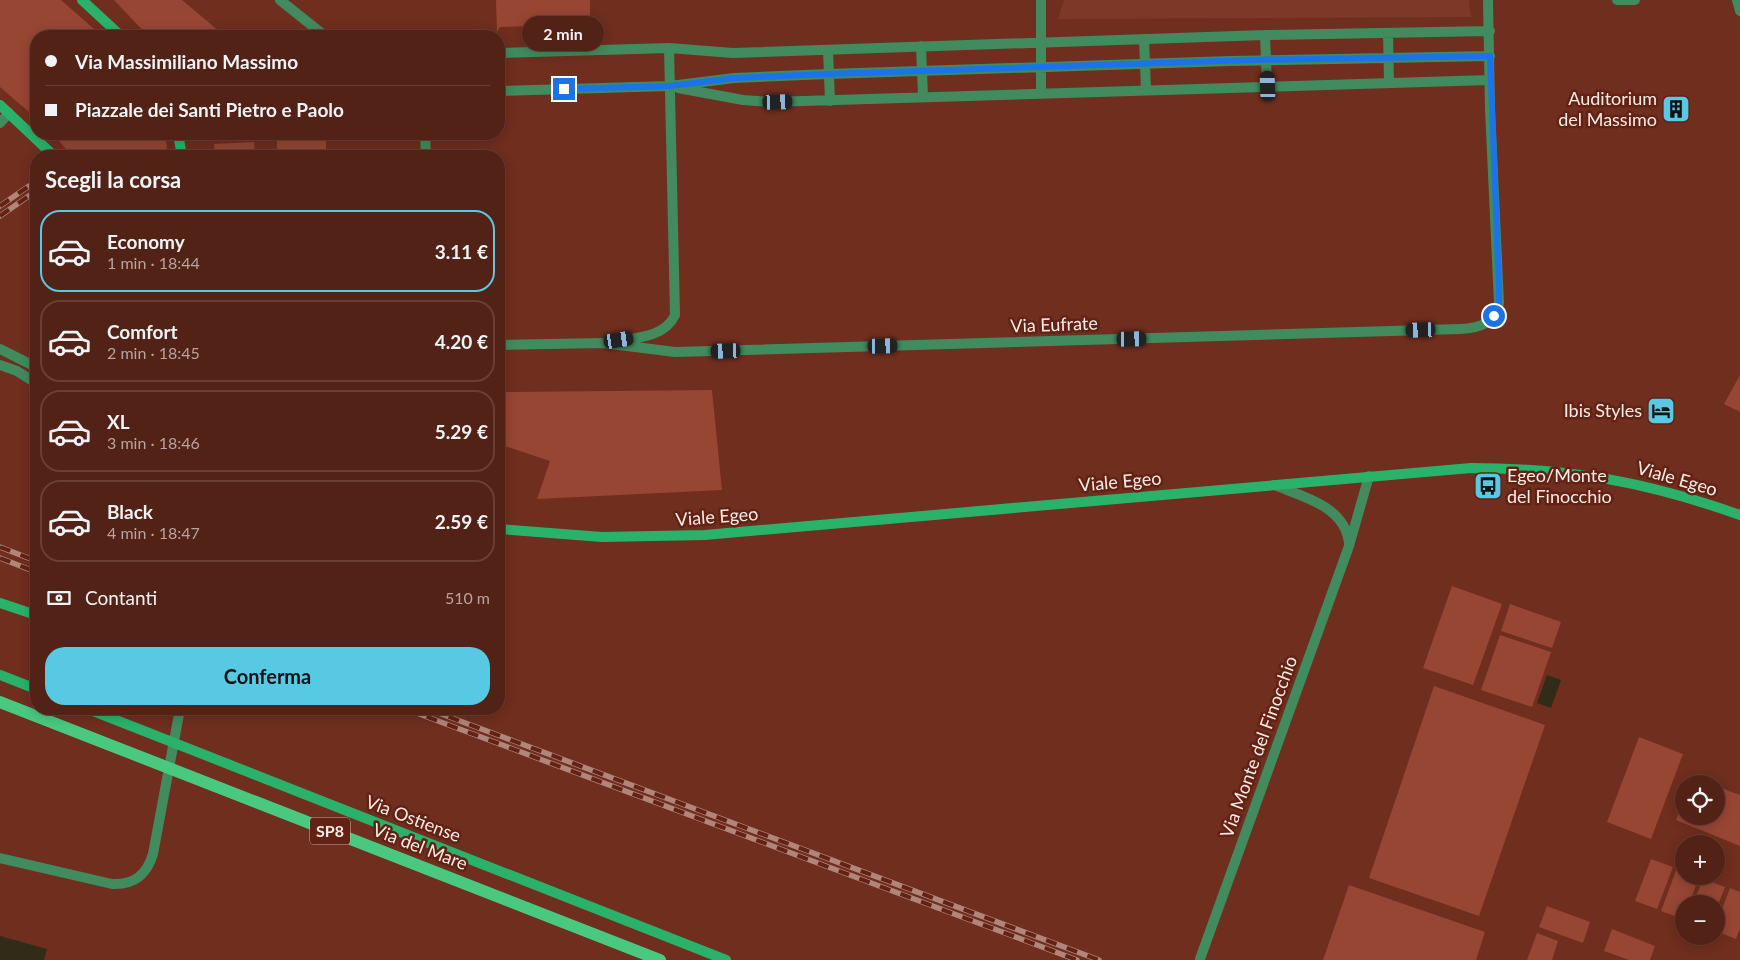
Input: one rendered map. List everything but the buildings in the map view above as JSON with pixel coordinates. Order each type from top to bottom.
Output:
[{"type":"main road","points":[[82,0],[114,30]]},
{"type":"main road","points":[[0,105],[30,133]]},
{"type":"main road","points":[[37,140],[48,150]]},
{"type":"main road","name":"Viale Egeo","points":[[505,529],[602,537],[706,535],[1471,468],[1566,472],[1656,488],[1740,515]]},
{"type":"main road","points":[[0,603],[30,613]]},
{"type":"main road","points":[[0,675],[30,687]]},
{"type":"main road","name":"Via del Mare","points":[[0,702],[30,714]]},
{"type":"main road","name":"Via del Mare","points":[[33,715],[660,960]]},
{"type":"main road","name":"Via Ostiense","points":[[103,715],[726,960]]},
{"type":"street","points":[[280,0],[317,30]]},
{"type":"street","points":[[1041,0],[1041,93]]},
{"type":"street","points":[[670,86],[750,101],[830,101],[923,96],[1489,80],[1490,31],[1488,0]]},
{"type":"street","points":[[1617,0],[1635,0]]},
{"type":"street","points":[[1737,0],[1740,11]]},
{"type":"street","points":[[505,53],[669,48],[733,52],[828,50],[1266,34],[1490,31]]},
{"type":"street","points":[[1388,32],[1389,82]]},
{"type":"street","points":[[1266,34],[1268,86]]},
{"type":"street","points":[[1144,39],[1146,90]]},
{"type":"street","points":[[921,46],[923,96]]},
{"type":"street","points":[[505,345],[603,343],[657,332],[668,325],[675,315],[669,48]]},
{"type":"street","points":[[828,50],[830,101]]},
{"type":"street","points":[[505,91],[670,86],[734,78],[828,74],[1267,60],[1490,56]]},
{"type":"street","name":"Via Eufrate","points":[[603,343],[675,352],[1460,330],[1481,326],[1491,320],[1497,310],[1499,288],[1489,80]]},
{"type":"street","points":[[0,123],[9,113]]},
{"type":"street","points":[[0,349],[30,364]]},
{"type":"street","points":[[0,365],[17,371],[30,379]]},
{"type":"street","name":"Via Monte del Finocchio","points":[[1200,959],[1349,546],[1368,476]]},
{"type":"street","points":[[1274,485],[1314,501],[1336,514],[1347,530],[1349,546]]},
{"type":"street","points":[[0,858],[112,884],[134,880],[146,870],[153,854],[179,715]]},
{"type":"shaded area","points":[[0,0],[61,0],[95,30],[30,30],[30,113],[0,87]]},
{"type":"shaded area","points":[[114,0],[182,0],[218,30],[142,30]]},
{"type":"shaded area","points":[[496,0],[590,0],[590,36],[587,24],[500,27],[497,30]]},
{"type":"shaded area","points":[[1064,0],[1469,0],[1471,17],[1058,19]]},
{"type":"shaded area","points":[[58,140],[166,140],[167,150],[67,150]]},
{"type":"shaded area","points":[[326,140],[326,150],[277,150],[277,141]]},
{"type":"shaded area","points":[[254,142],[255,150],[214,150],[214,144]]},
{"type":"shaded area","points":[[1740,375],[1740,412],[1724,404]]},
{"type":"shaded area","points":[[712,390],[722,490],[537,499],[550,461],[505,446],[505,392]]},
{"type":"shaded area","points":[[1452,586],[1502,604],[1473,685],[1423,668]]},
{"type":"shaded area","points":[[1510,604],[1561,622],[1552,648],[1501,631]]},
{"type":"shaded area","points":[[1500,635],[1551,652],[1532,707],[1481,690]]},
{"type":"shaded area","points":[[1547,675],[1561,680],[1551,708],[1537,703]]},
{"type":"shaded area","points":[[1434,686],[1545,725],[1479,916],[1369,878]]},
{"type":"shaded area","points":[[1639,737],[1683,754],[1651,839],[1607,822]]},
{"type":"shaded area","points":[[1725,789],[1740,795],[1740,846],[1725,840],[1725,835],[1713,835],[1688,825],[1725,825]]},
{"type":"shaded area","points":[[1651,859],[1673,867],[1657,909],[1635,901]]},
{"type":"shaded area","points":[[1675,873],[1675,885],[1696,885],[1692,895],[1675,895],[1675,916],[1661,911]]},
{"type":"shaded area","points":[[1349,885],[1485,932],[1476,960],[1323,960]]},
{"type":"shaded area","points":[[1701,885],[1720,885],[1725,887],[1722,895],[1697,895]]},
{"type":"shaded area","points":[[1730,888],[1740,892],[1740,928],[1736,939],[1725,935],[1725,901]]},
{"type":"shaded area","points":[[1547,906],[1590,922],[1583,943],[1539,927]]},
{"type":"shaded area","points":[[1612,929],[1655,946],[1650,960],[1629,960],[1604,951]]},
{"type":"shaded area","points":[[1537,933],[1558,941],[1552,960],[1527,960]]},
{"type":"shaded area","points":[[0,936],[47,949],[44,960],[0,960]]},
{"type":"railway","points":[[0,206],[29,186]]},
{"type":"railway","points":[[0,216],[30,195]]},
{"type":"railway","points":[[0,547],[30,559]]},
{"type":"railway","points":[[0,558],[30,570]]},
{"type":"railway","points":[[422,715],[1077,960]]},
{"type":"railway","points":[[444,715],[1099,960]]},
{"type":"place","name":"Auditorium del Massimo","points":[[1676,109]]},
{"type":"place","name":"Ibis Styles","points":[[1661,411]]},
{"type":"place","name":"Egeo/Monte del Finocchio","points":[[1488,486]]},
{"type":"route","points":[[564,89],[670,86],[734,78],[828,74],[1145,65],[1249,60],[1490,56],[1490,109],[1499,288],[1499,303],[1494,316]]}]
